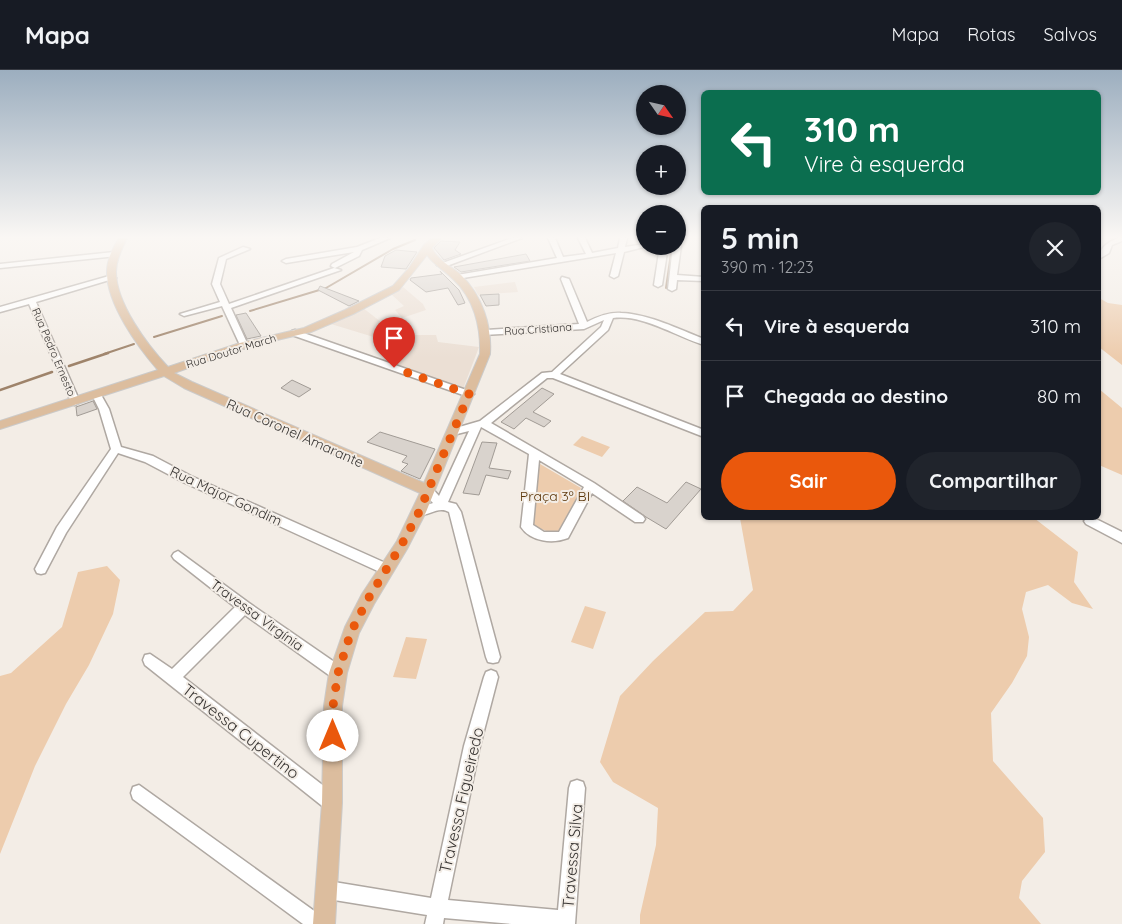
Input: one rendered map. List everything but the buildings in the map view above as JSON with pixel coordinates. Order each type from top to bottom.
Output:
[{"type":"main road","points":[[112,278],[131,324],[165,371]]},
{"type":"main road","name":"Rua Doutor March","points":[[0,427],[244,345],[295,333],[332,320],[387,293],[402,283],[406,278]]},
{"type":"main road","points":[[324,924],[328,890],[332,803],[333,706],[338,673],[351,632],[419,512],[485,354],[486,333],[469,292],[458,278]]},
{"type":"main road","name":"Rua Coronel Amarante","points":[[165,371],[188,385],[428,490]]},
{"type":"street","points":[[0,310],[112,278]]},
{"type":"street","points":[[217,278],[216,284],[244,345]]},
{"type":"street","points":[[184,314],[226,305],[307,278]]},
{"type":"street","points":[[658,285],[659,278]]},
{"type":"street","points":[[672,289],[673,278]]},
{"type":"street","points":[[686,278],[701,279]]},
{"type":"street","points":[[565,279],[584,326]]},
{"type":"street","name":"Rua Pedro Ernesto","points":[[32,301],[75,402]]},
{"type":"street","name":"Rua Cristiana","points":[[486,333],[584,326],[605,317],[632,316],[701,341]]},
{"type":"street","points":[[554,375],[605,328],[609,319]]},
{"type":"street","points":[[295,333],[469,394]]},
{"type":"street","points":[[453,432],[480,424],[545,375],[554,375],[701,433]]},
{"type":"street","points":[[41,569],[61,530],[116,449],[98,395]]},
{"type":"street","points":[[460,414],[534,452],[590,486],[638,519]]},
{"type":"street","points":[[441,505],[480,424]]},
{"type":"street","name":"Rua Major Gondim","points":[[116,449],[149,459],[187,479],[386,569]]},
{"type":"street","points":[[534,452],[527,527],[529,530],[547,536],[559,537],[564,535],[590,486]]},
{"type":"street","points":[[428,490],[441,505]]},
{"type":"street","points":[[419,512],[441,505],[452,507],[456,512],[492,657]]},
{"type":"street","points":[[1090,521],[1122,538]]},
{"type":"street","name":"Travessa Virgínia","points":[[178,556],[244,607],[338,673]]},
{"type":"street","points":[[173,678],[244,607]]},
{"type":"street","name":"Travessa Cupertino","points":[[150,660],[332,803]]},
{"type":"street","name":"Travessa Figueiredo","points":[[436,916],[472,746],[491,677]]},
{"type":"street","name":"Travessa Silva","points":[[566,922],[578,788]]},
{"type":"street","points":[[139,793],[318,924]]},
{"type":"street","points":[[328,890],[436,916],[566,922]]},
{"type":"shaded area","points":[[515,282],[518,292],[478,295],[474,287]]},
{"type":"shaded area","points":[[403,287],[423,304],[426,310],[402,318],[395,310],[404,306],[391,294]]},
{"type":"shaded area","points":[[363,308],[385,325],[403,335],[436,335],[438,342],[479,347],[463,389],[394,365],[413,349],[331,324]]},
{"type":"green space","points":[[1101,299],[1108,303],[1122,305],[1122,365],[1101,349]]},
{"type":"green space","points":[[1101,391],[1122,408],[1122,475],[1101,466]]},
{"type":"green space","points":[[582,436],[610,447],[602,457],[573,445]]},
{"type":"green space","name":"Praça 3º BI","points":[[540,464],[581,488],[561,532],[552,533],[533,526],[535,493]]},
{"type":"green space","points":[[740,520],[1037,520],[1078,552],[1074,582],[1093,609],[1072,603],[1048,585],[1026,592],[1022,609],[1029,637],[1027,656],[1012,683],[991,713],[993,761],[1043,818],[1045,852],[1022,881],[1019,898],[1041,924],[640,924],[640,915],[656,845],[658,808],[613,782],[600,762],[620,696],[653,661],[705,612],[733,611],[753,590]]},
{"type":"green space","points":[[107,566],[120,580],[113,614],[89,665],[66,704],[35,766],[0,854],[0,676],[11,673],[62,627],[78,572]]},
{"type":"green space","points":[[585,606],[606,612],[593,649],[571,642]]},
{"type":"green space","points":[[406,637],[427,639],[416,679],[393,677]]},
{"type":"waterway","points":[[250,311],[326,288],[343,278]]},
{"type":"waterway","points":[[666,288],[667,278]]},
{"type":"waterway","points":[[154,337],[222,316]]},
{"type":"waterway","points":[[104,354],[134,344]]},
{"type":"waterway","points":[[69,366],[108,353]]},
{"type":"waterway","points":[[0,390],[52,372]]},
{"type":"route","points":[[333,736],[333,706],[338,673],[351,632],[419,512],[469,394],[394,368]]}]
